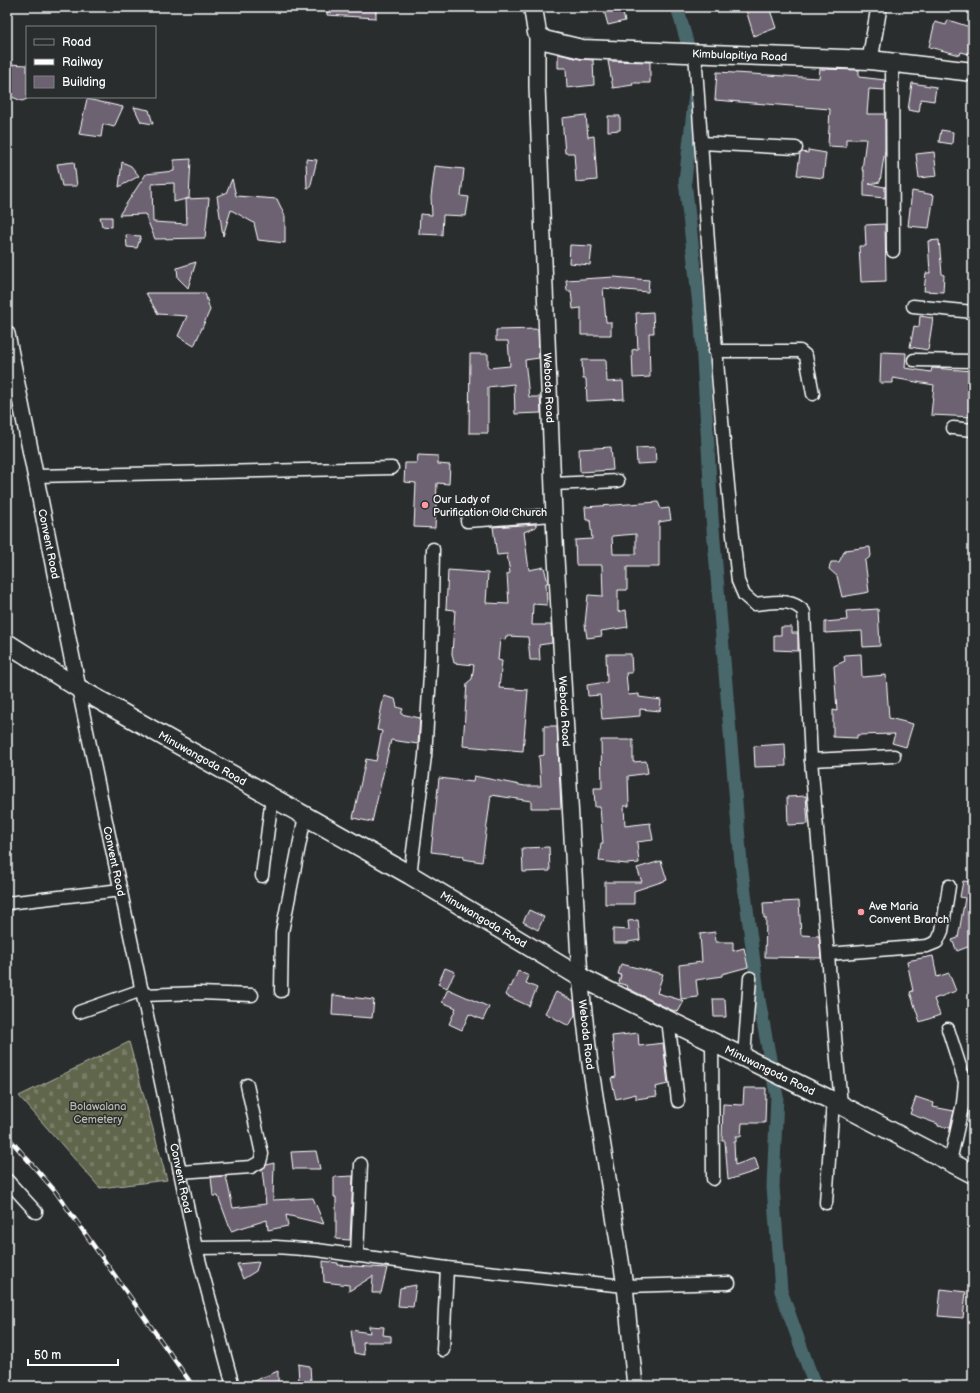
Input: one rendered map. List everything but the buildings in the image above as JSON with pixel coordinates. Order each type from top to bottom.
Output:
[{"type":"main road","points":[[533,7],[536,34]]},
{"type":"main road","name":"Kimbulapitiya Road","points":[[536,34],[553,44],[582,49],[695,52],[870,60],[973,72]]},
{"type":"main road","name":"Minuwangoda Road","points":[[7,643],[78,688],[410,875],[580,977],[837,1103],[973,1174]]},
{"type":"street","points":[[870,60],[879,7]]},
{"type":"street","name":"Weboda Road","points":[[536,34],[554,515],[580,977],[590,1064],[625,1286],[635,1386]]},
{"type":"street","points":[[695,52],[715,351],[738,581],[744,595],[754,604],[786,602],[798,605],[804,612],[811,760],[828,954],[837,1103],[826,1203]]},
{"type":"street","points":[[892,62],[893,251]]},
{"type":"street","points":[[701,144],[796,148]]},
{"type":"street","points":[[914,306],[973,312]]},
{"type":"street","name":"Convent Road","points":[[7,334],[78,688],[196,1248],[232,1386]]},
{"type":"street","points":[[715,351],[803,352],[808,364],[813,394]]},
{"type":"street","points":[[914,360],[973,361]]},
{"type":"street","points":[[953,428],[973,430]]},
{"type":"street","points":[[35,476],[392,468]]},
{"type":"street","points":[[553,484],[618,481]]},
{"type":"street","points":[[467,521],[554,515]]},
{"type":"street","points":[[410,875],[425,756],[431,658],[434,549]]},
{"type":"street","points":[[811,760],[894,756]]},
{"type":"street","points":[[262,876],[272,797]]},
{"type":"street","points":[[281,991],[282,932],[305,816]]},
{"type":"street","points":[[828,954],[927,946],[937,942],[942,931],[949,886]]},
{"type":"street","points":[[7,903],[121,890]]},
{"type":"street","points":[[744,1057],[750,978]]},
{"type":"street","points":[[80,1012],[142,992],[252,995]]},
{"type":"street","points":[[668,1020],[678,1101]]},
{"type":"street","points":[[948,1029],[965,1082],[963,1103],[950,1162]]},
{"type":"street","points":[[712,1042],[713,1179]]},
{"type":"street","points":[[180,1172],[251,1167],[260,1162],[262,1154],[248,1085]]},
{"type":"street","points":[[357,1256],[361,1164]]},
{"type":"street","points":[[7,1180],[36,1212]]},
{"type":"street","points":[[196,1248],[276,1247],[448,1268],[625,1286],[729,1283]]},
{"type":"street","points":[[443,1350],[448,1268]]},
{"type":"green space","name":"Bolawalana Cemetery","points":[[129,1042],[167,1180],[100,1188],[19,1096]]},
{"type":"waterway","points":[[677,7],[687,42]]},
{"type":"waterway","points":[[695,94],[685,181],[701,323],[712,517],[741,863],[759,1000],[770,1059]]},
{"type":"waterway","points":[[774,1083],[777,1096],[773,1187],[781,1291],[815,1386]]},
{"type":"railway","points":[[7,1136],[55,1191],[193,1386]]},
{"type":"place","name":"Our Lady of Purification Old Church","points":[[425,505]]},
{"type":"place","name":"Ave Maria Convent Branch","points":[[861,912]]}]
